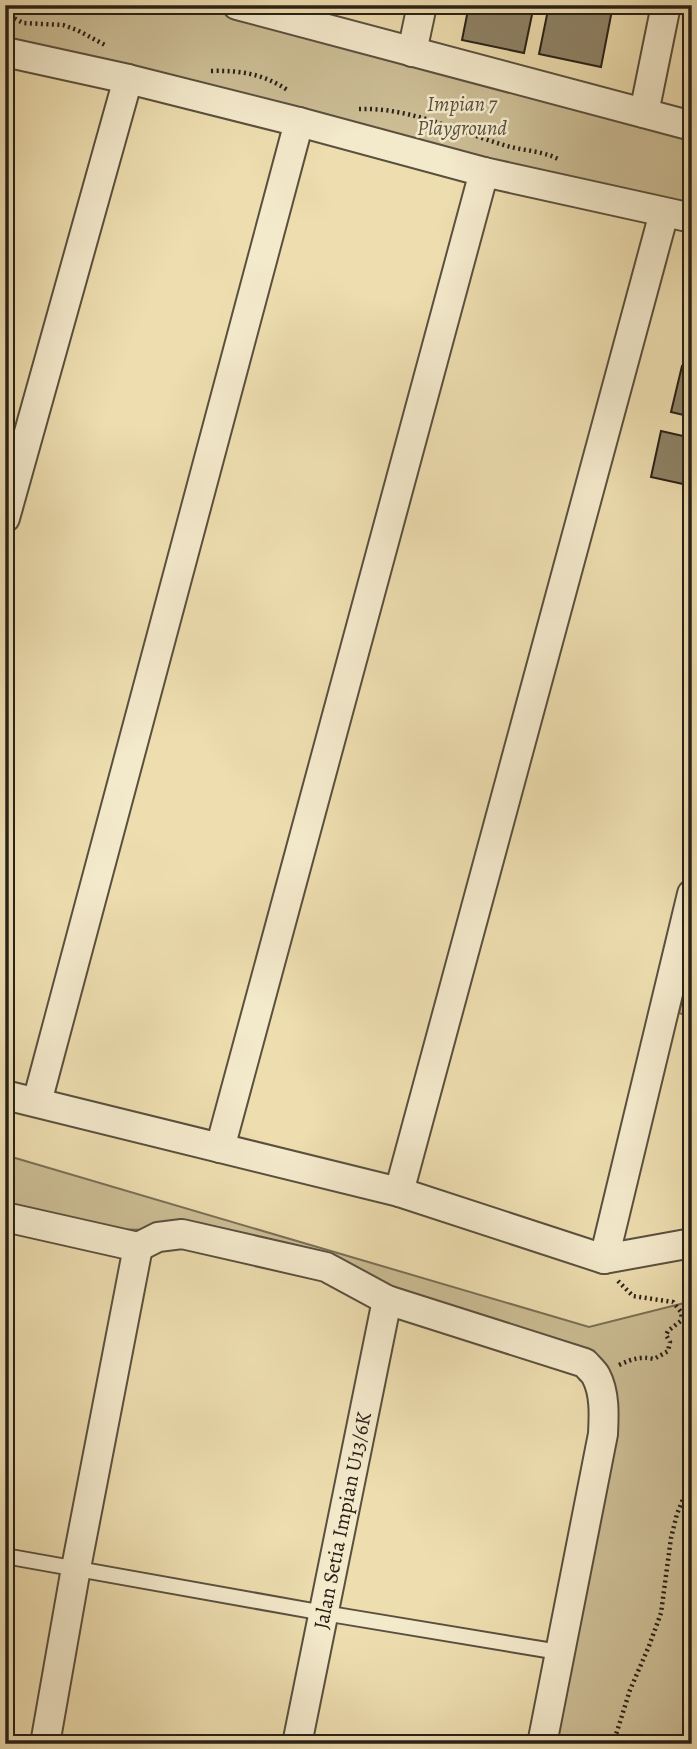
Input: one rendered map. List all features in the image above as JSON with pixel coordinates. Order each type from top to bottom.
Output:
[{"type":"street","points":[[237,5],[692,126]]},
{"type":"street","points":[[412,52],[422,5]]},
{"type":"street","points":[[645,113],[666,5]]},
{"type":"street","points":[[5,52],[128,79],[484,172],[692,218]]},
{"type":"street","points":[[5,518],[128,79]]},
{"type":"street","points":[[37,1102],[299,122]]},
{"type":"street","points":[[220,1148],[484,172]]},
{"type":"street","points":[[400,1192],[664,213]]},
{"type":"street","points":[[604,1259],[692,894]]},
{"type":"street","points":[[5,1095],[400,1192],[604,1259],[692,1243]]},
{"type":"street","points":[[5,1217],[138,1247],[158,1237],[181,1234],[326,1267],[387,1300],[585,1363],[596,1376],[601,1392],[603,1434],[542,1744]]},
{"type":"street","points":[[45,1744],[138,1247]]},
{"type":"street","name":"Jalan Setia Impian U13/6K","points":[[298,1744],[387,1300]]},
{"type":"lane","points":[[5,1556],[559,1652]]},
{"type":"path","points":[[604,1259],[619,1283],[633,1296],[673,1302],[681,1312],[682,1321]]},
{"type":"path","points":[[596,1376],[634,1358],[654,1359],[668,1351],[668,1331],[692,1312]]},
{"type":"path","points":[[613,1744],[630,1690],[661,1613],[671,1538],[677,1514],[692,1477]]},
{"type":"green space","name":"Impian 7 Playground","points":[[5,5],[237,5],[692,126],[692,218],[5,52]]},
{"type":"green space","points":[[692,957],[692,1017],[679,1013]]},
{"type":"green space","points":[[5,1155],[589,1327],[692,1301],[692,1744],[556,1744],[615,1429],[594,1379],[346,1288],[153,1230],[99,1229],[5,1206]]},
{"type":"building","points":[[469,5],[534,5],[524,53],[462,40]]},
{"type":"building","points":[[549,5],[613,5],[601,67],[539,54]]},
{"type":"building","points":[[682,366],[692,368],[692,417],[671,412]]},
{"type":"building","points":[[661,431],[692,438],[692,486],[651,477]]}]
